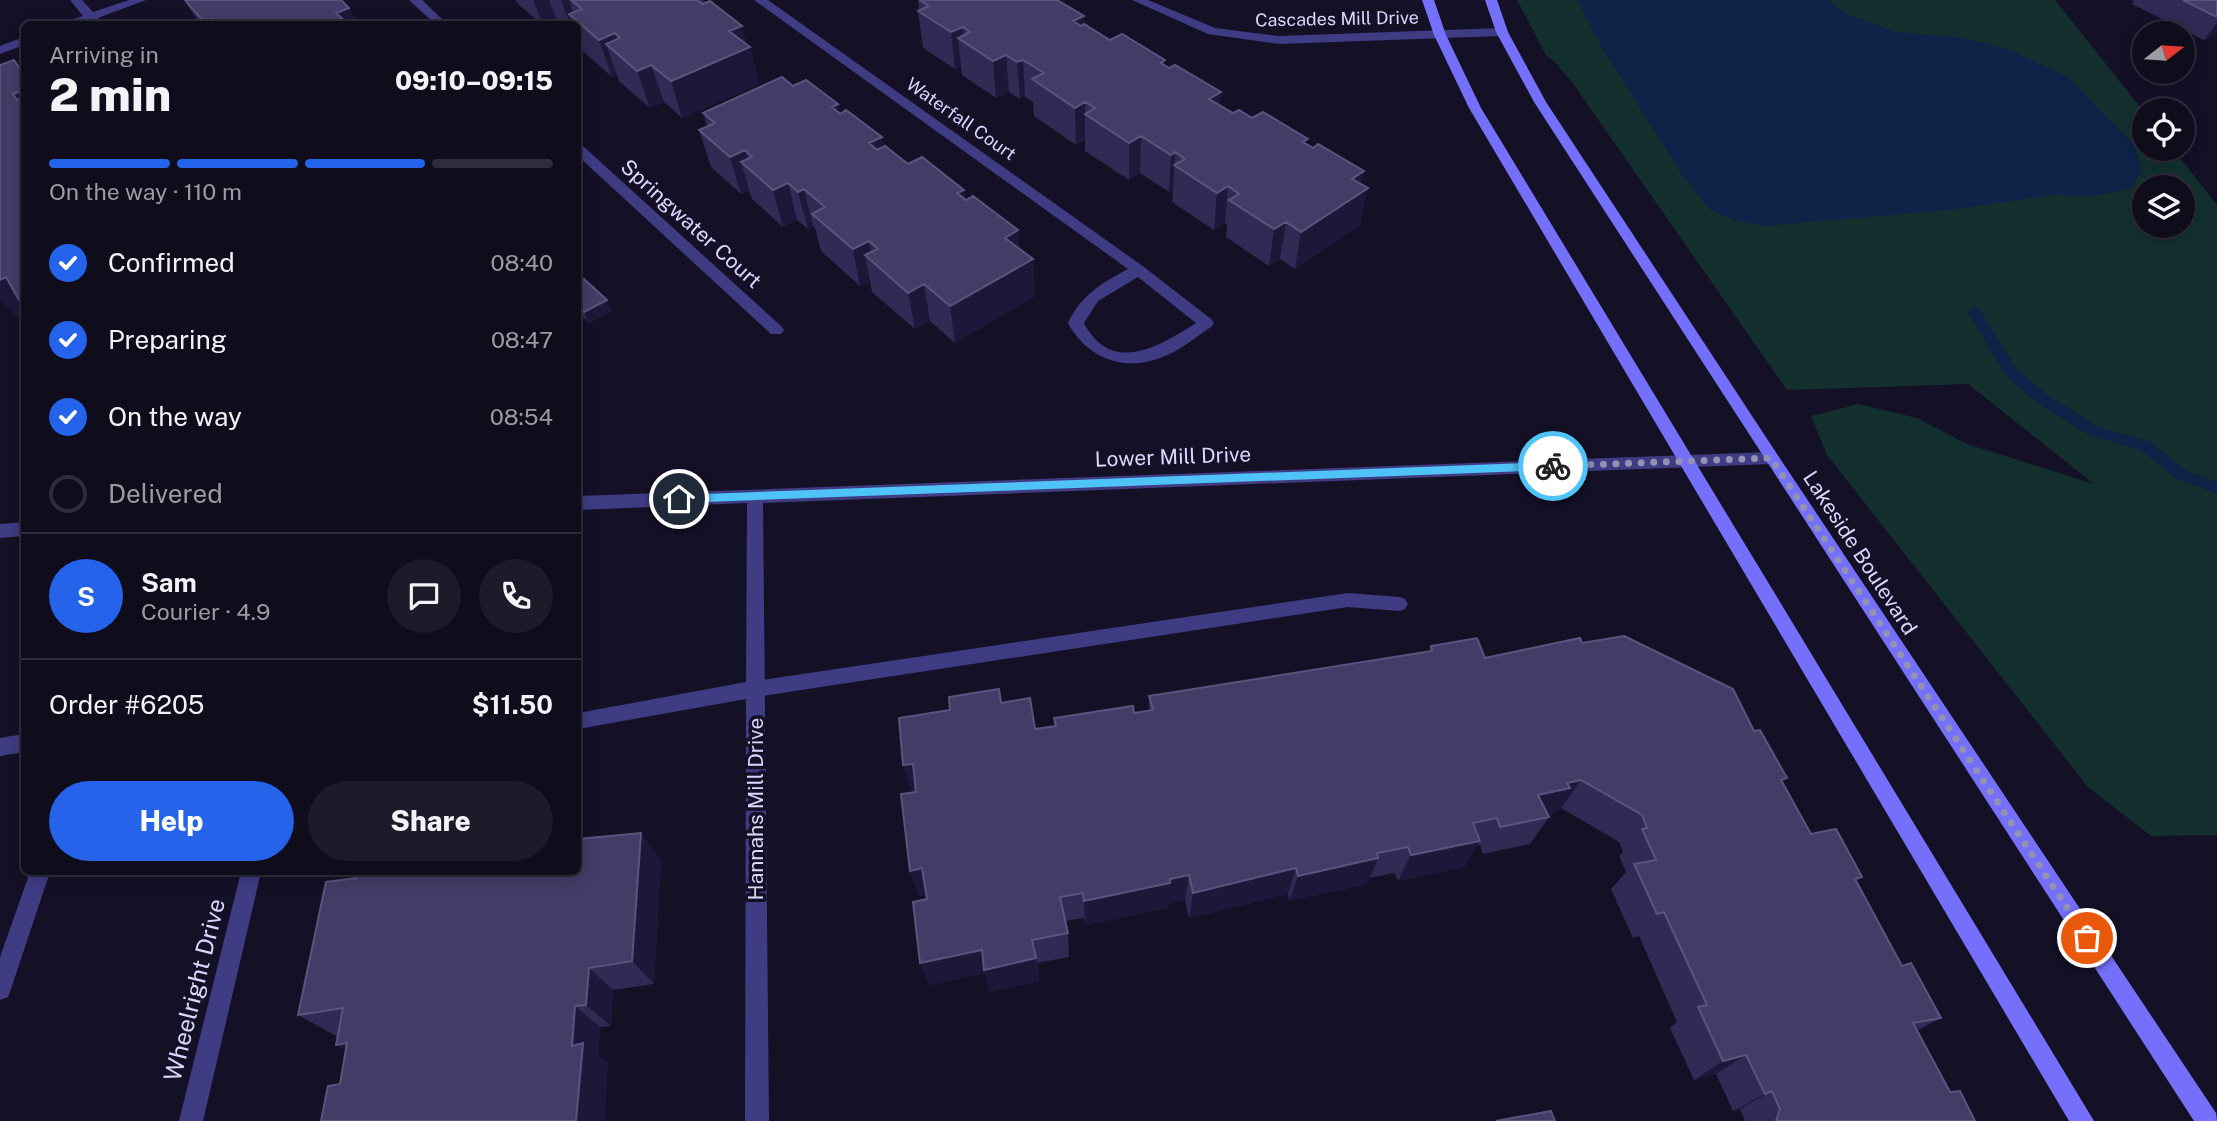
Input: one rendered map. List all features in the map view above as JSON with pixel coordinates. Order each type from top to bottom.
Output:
[{"type":"main road","points":[[1428,0],[1440,35],[1475,108],[2082,1121]]},
{"type":"main road","name":"Lakeside Boulevard","points":[[1490,0],[1502,32],[1539,102],[2208,1121]]},
{"type":"street","points":[[76,0],[93,21],[140,0]]},
{"type":"street","points":[[415,0],[438,21]]},
{"type":"street","name":"Waterfall Court","points":[[760,0],[1139,270],[1206,323],[1149,356],[1124,358],[1099,351],[1082,337],[1076,323],[1080,309],[1089,298],[1139,270]]},
{"type":"street","name":"Cascades Mill Drive","points":[[1138,0],[1212,31],[1244,37],[1279,40],[1502,32]]},
{"type":"street","points":[[0,50],[21,42]]},
{"type":"street","name":"Springwater Court","points":[[581,152],[776,330]]},
{"type":"street","name":"Lower Mill Drive","points":[[581,503],[1771,458]]},
{"type":"street","name":"Hannahs Mill Drive","points":[[755,496],[757,1121]]},
{"type":"street","points":[[0,531],[21,529]]},
{"type":"street","points":[[581,719],[755,689],[1348,600],[1399,604]]},
{"type":"street","points":[[0,747],[21,744]]},
{"type":"street","points":[[0,989],[39,875]]},
{"type":"street","name":"Wheelright Drive","points":[[191,1121],[250,875]]},
{"type":"green space","points":[[1517,0],[2055,0],[2133,98],[2132,161],[2182,161],[2193,175],[2132,175],[2132,238],[2195,238],[2195,177],[2217,205],[2217,835],[2151,836],[2088,787],[1827,455],[1811,416],[1858,404],[1917,418],[1967,444],[2094,484],[1968,384],[1787,390],[1574,85],[1546,55]]},
{"type":"water","points":[[1577,0],[1828,0],[1845,13],[1895,32],[1965,38],[2010,50],[2068,77],[2132,143],[2132,161],[2139,161],[2142,171],[2140,175],[2132,175],[2131,189],[2092,196],[2054,195],[1949,210],[1765,226],[1736,221],[1709,209],[1682,175],[1601,46]]},
{"type":"building","points":[[185,0],[341,0],[349,8],[336,13],[345,21],[203,21]]},
{"type":"building","points":[[571,0],[697,0],[702,4],[710,1],[742,26],[729,31],[750,47],[671,81],[651,65],[637,71],[606,44],[620,38],[615,33],[599,40],[581,24],[581,21],[569,14],[582,9]]},
{"type":"building","points":[[920,0],[1057,0],[1084,16],[1073,21],[1081,26],[1084,24],[1110,40],[1122,34],[1165,60],[1161,63],[1169,68],[1175,65],[1221,92],[1209,99],[1233,113],[1239,110],[1252,118],[1263,112],[1308,139],[1303,142],[1313,148],[1318,144],[1364,171],[1352,179],[1368,188],[1301,232],[1286,222],[1274,229],[1229,200],[1239,194],[1228,186],[1217,193],[1174,165],[1185,159],[1175,152],[1171,155],[1141,136],[1129,143],[1085,114],[1095,108],[1085,102],[1075,108],[1032,79],[1044,73],[1023,60],[1017,62],[1006,55],[993,61],[958,38],[970,32],[963,27],[951,32],[918,11],[929,6]]},
{"type":"building","points":[[2183,0],[2217,0],[2217,17]]},
{"type":"building","points":[[14,60],[21,70],[21,91],[13,94],[17,100],[21,98],[19,300],[6,277],[0,280],[0,65]]},
{"type":"building","points":[[782,77],[793,86],[806,80],[838,104],[832,107],[840,114],[846,110],[882,137],[869,143],[877,150],[885,146],[908,164],[922,157],[964,190],[957,193],[966,200],[973,196],[1018,230],[1005,238],[1033,259],[950,306],[924,284],[908,293],[865,255],[878,249],[869,241],[853,249],[812,214],[825,207],[804,189],[798,192],[788,183],[773,190],[741,162],[752,157],[745,150],[730,157],[699,130],[715,123],[703,113]]},
{"type":"building","points":[[584,279],[607,300],[584,312],[581,309],[581,280]]},
{"type":"building","points":[[1624,636],[1733,689],[1754,731],[1760,730],[1787,778],[1781,780],[1811,834],[1836,829],[1862,877],[1855,879],[1902,966],[1911,963],[1941,1018],[1913,1023],[1950,1092],[1960,1091],[1975,1121],[1776,1121],[1780,1109],[1772,1091],[1765,1094],[1746,1055],[1723,1061],[1698,1007],[1707,1005],[1664,912],[1657,914],[1634,864],[1656,860],[1642,829],[1647,828],[1642,815],[1581,780],[1567,783],[1570,788],[1538,795],[1549,817],[1500,827],[1497,818],[1473,823],[1480,841],[1411,855],[1408,847],[1377,853],[1378,858],[1298,876],[1296,868],[1193,893],[1189,875],[1170,879],[1170,883],[1084,901],[1083,893],[1060,897],[1068,933],[1032,940],[1036,958],[984,970],[982,950],[920,963],[913,902],[927,899],[922,868],[910,871],[901,794],[916,792],[913,764],[903,765],[899,718],[950,710],[949,697],[999,689],[1001,703],[1030,698],[1035,729],[1056,726],[1054,718],[1133,706],[1134,713],[1153,710],[1149,696],[1432,651],[1431,646],[1477,638],[1485,658],[1580,638],[1582,643]]},
{"type":"building","points":[[641,833],[632,961],[589,968],[586,1005],[575,1006],[572,1046],[583,1043],[576,1121],[321,1121],[328,1086],[340,1084],[347,1043],[336,1045],[343,1008],[298,1015],[326,882],[357,878],[357,875],[581,875],[581,839]]},
{"type":"building","points":[[1551,1111],[1555,1121],[1496,1121]]},
{"type":"waterway","points":[[1974,311],[2011,372],[2041,398],[2094,431],[2146,446],[2180,474],[2217,488]]},
{"type":"way so far","points":[[1553,466],[1771,458],[2087,938]]},
{"type":"route","points":[[679,499],[1553,466]]}]
